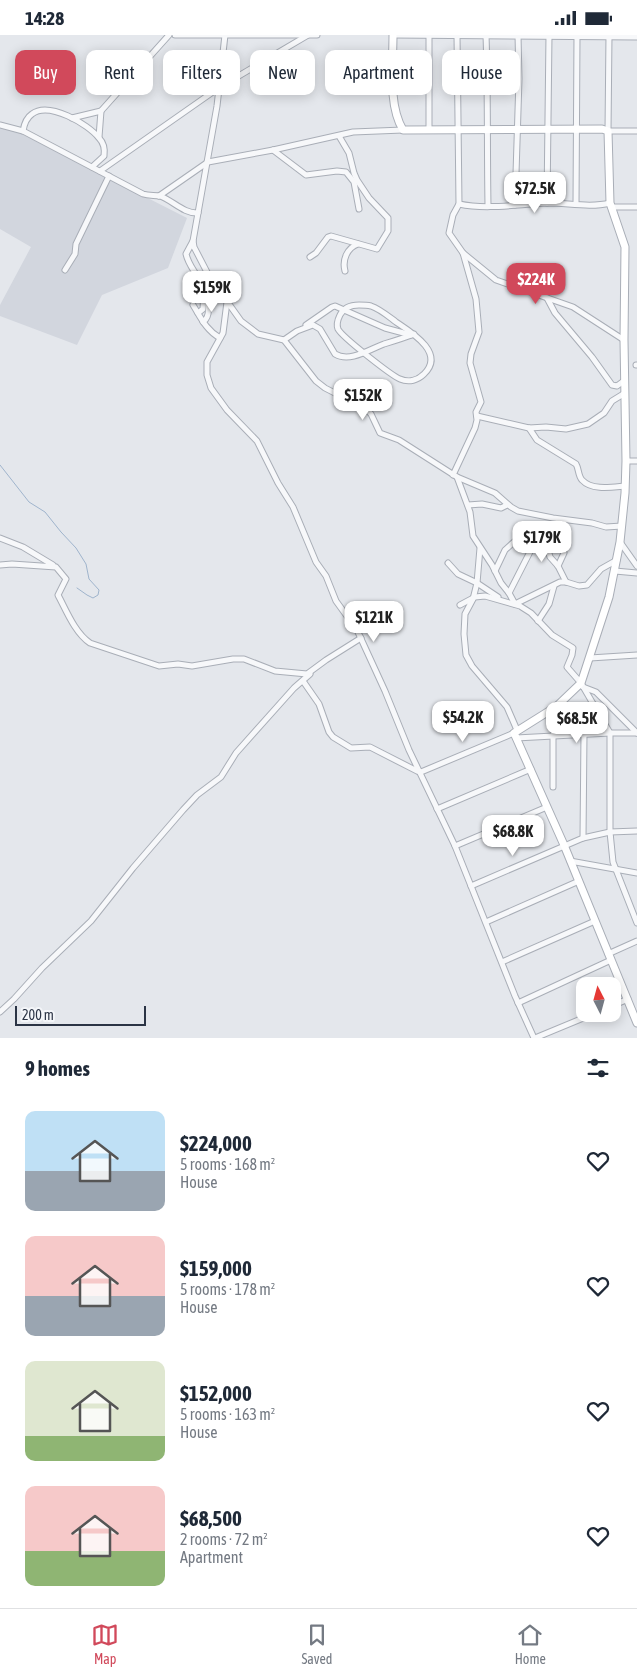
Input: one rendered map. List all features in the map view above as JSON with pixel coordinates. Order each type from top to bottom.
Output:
[{"type":"street","points":[[72,118],[101,111],[169,35]]},
{"type":"street","points":[[175,35],[317,35]]},
{"type":"street","points":[[224,50],[225,35]]},
{"type":"street","points":[[240,75],[308,35]]},
{"type":"street","points":[[403,130],[397,121],[394,106],[393,35],[609,35],[637,37]]},
{"type":"street","points":[[429,35],[429,130]]},
{"type":"street","points":[[457,35],[459,204],[453,215],[449,233],[463,253],[496,280],[573,307],[624,340]]},
{"type":"street","points":[[486,35],[488,205]]},
{"type":"street","points":[[516,205],[518,35]]},
{"type":"street","points":[[548,203],[549,35]]},
{"type":"street","points":[[576,204],[578,129],[577,35]]},
{"type":"street","points":[[303,681],[319,704],[329,732],[333,737],[354,749],[364,746],[370,747],[410,768],[421,771],[516,733],[557,706],[582,685],[615,571],[626,486],[625,247],[611,205],[608,131],[609,35]]},
{"type":"street","points":[[100,171],[209,95]]},
{"type":"street","points":[[203,322],[207,319],[208,315],[207,298],[187,257],[187,251],[193,241],[219,95]]},
{"type":"street","points":[[22,131],[30,116],[40,111],[54,111],[72,118],[99,137],[105,149],[104,156],[92,167]]},
{"type":"street","points":[[99,137],[101,111]]},
{"type":"street","points":[[0,125],[22,131],[143,193],[159,196],[191,213],[198,213]]},
{"type":"street","points":[[159,196],[208,161],[272,150],[359,131],[602,129],[608,131],[637,131]]},
{"type":"street","points":[[310,257],[316,253],[329,237],[336,237],[375,250],[378,249],[388,231],[389,221],[369,198],[357,180],[349,153],[339,136]]},
{"type":"street","points":[[272,150],[306,175],[337,171],[346,172],[354,182],[359,209]]},
{"type":"street","points":[[65,271],[75,254],[76,244],[109,176]]},
{"type":"street","points":[[459,204],[474,206],[548,203],[637,207]]},
{"type":"street","points":[[193,241],[199,258],[227,302],[246,327],[262,336],[284,340],[316,381],[325,388],[366,409],[380,433],[404,443],[455,476],[495,493],[507,505],[518,511],[606,527],[622,527]]},
{"type":"street","points":[[345,271],[343,263],[347,253],[358,244]]},
{"type":"street","points":[[463,253],[472,283],[479,321],[479,332],[471,354],[470,363],[481,399],[476,412],[474,428],[455,476],[468,505],[473,536],[515,604]]},
{"type":"street","points":[[198,313],[203,309],[203,292]]},
{"type":"street","points":[[547,298],[555,313],[592,357],[612,385],[617,386],[625,380]]},
{"type":"street","points":[[227,302],[223,333],[207,362],[207,375],[211,387],[228,410],[257,441],[278,483],[293,507],[316,563],[326,576],[336,601],[353,622],[361,638],[401,727],[409,750],[421,771],[455,846],[518,1003],[535,1038],[576,1021]]},
{"type":"street","points":[[193,305],[211,333],[220,339]]},
{"type":"street","points":[[354,305],[370,306],[381,311],[414,334],[427,346],[430,357],[429,368],[416,380],[407,381],[396,377],[344,337],[338,329],[337,321],[343,311],[354,305]]},
{"type":"street","points":[[284,340],[332,307],[338,307],[343,311],[390,330],[414,334]]},
{"type":"street","points":[[303,328],[313,325],[318,327],[338,356],[364,353],[414,334]]},
{"type":"street","points":[[477,416],[529,428],[566,429],[588,424],[604,413],[612,401],[625,393]]},
{"type":"street","points":[[529,428],[537,440],[576,465],[580,478],[585,482],[603,487],[626,486]]},
{"type":"street","points":[[626,461],[637,461]]},
{"type":"street","points":[[468,505],[482,504],[500,508],[507,505]]},
{"type":"street","points":[[0,538],[23,547],[64,574],[66,579],[58,593],[66,614],[90,643],[158,666],[178,664],[192,666],[244,659],[275,671],[310,674]]},
{"type":"street","points":[[495,571],[505,550],[515,541]]},
{"type":"street","points":[[620,542],[637,566]]},
{"type":"street","points":[[509,593],[534,544]]},
{"type":"street","points":[[480,548],[477,583],[473,599],[466,614],[464,634],[466,655],[472,666],[507,707],[531,769],[634,1010],[637,1023]]},
{"type":"street","points":[[548,550],[566,582]]},
{"type":"street","points":[[558,566],[564,553]]},
{"type":"street","points":[[515,604],[566,582],[579,586],[587,585],[601,569],[617,560]]},
{"type":"street","points":[[448,563],[458,574],[477,583],[505,601]]},
{"type":"street","points":[[0,565],[56,567]]},
{"type":"street","points":[[615,571],[637,573]]},
{"type":"street","points":[[538,621],[549,604],[554,586]]},
{"type":"street","points":[[460,605],[485,595],[515,604],[525,609],[552,635],[573,648],[567,667],[582,685],[610,733],[610,832],[612,862],[637,923]]},
{"type":"street","points":[[0,1012],[91,921],[183,810],[197,795],[221,777],[238,750],[294,688],[326,660],[361,638]]},
{"type":"street","points":[[590,658],[637,655]]},
{"type":"street","points":[[516,733],[553,735],[637,733],[596,692],[582,685]]},
{"type":"street","points":[[583,839],[584,734],[592,703]]},
{"type":"street","points":[[553,735],[554,787]]},
{"type":"street","points":[[437,809],[531,769]]},
{"type":"street","points":[[455,846],[547,807]]},
{"type":"street","points":[[470,886],[564,845],[610,832],[637,831]]},
{"type":"street","points":[[570,861],[637,873]]},
{"type":"street","points":[[486,922],[579,881]]},
{"type":"street","points":[[502,962],[595,921]]},
{"type":"street","points":[[518,1003],[610,957],[637,941]]},
{"type":"street","points":[[621,1002],[628,999]]},
{"type":"shaded area","points":[[0,126],[6,126],[187,218],[168,268],[102,295],[77,345],[0,316],[0,305],[31,247],[0,229]]},
{"type":"waterway","points":[[0,465],[29,502],[45,512],[76,548],[86,564],[89,579],[99,590],[98,595],[93,598],[77,588]]}]
